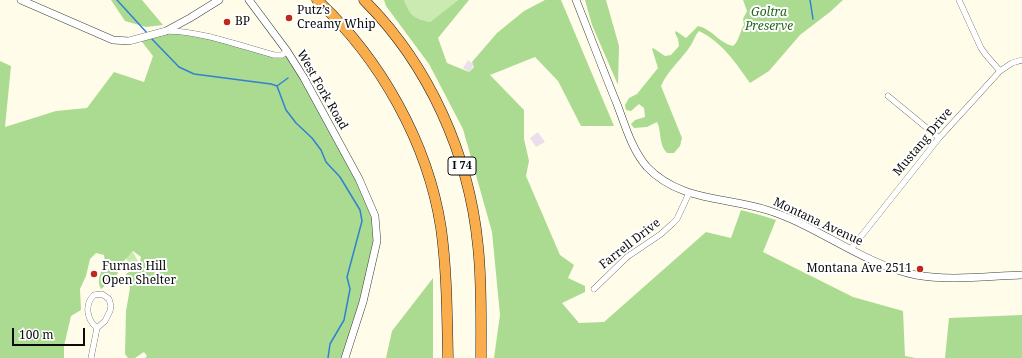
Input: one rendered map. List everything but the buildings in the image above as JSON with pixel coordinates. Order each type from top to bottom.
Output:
[{"type":"highway","points":[[317,0],[348,33],[375,66],[404,118],[424,163],[441,227],[444,259],[448,358]]},
{"type":"highway","name":"I 74","points":[[364,0],[380,16],[403,46],[420,72],[435,98],[458,153],[471,200],[478,244],[481,285],[481,358]]},
{"type":"street","name":"West Fork Road","points":[[20,0],[113,40],[125,41],[166,31],[176,31],[274,55],[282,55],[287,51],[304,78],[359,179],[375,216],[377,241],[363,302],[345,358]]},
{"type":"street","points":[[166,31],[219,0]]},
{"type":"street","points":[[249,0],[287,51]]},
{"type":"street","name":"Montana Avenue","points":[[576,0],[639,157],[659,178],[673,187],[689,193],[768,210],[793,220],[889,268],[933,278],[1022,275]]},
{"type":"street","points":[[959,0],[981,48],[1000,71]]},
{"type":"street","name":"Mustang Drive","points":[[851,250],[939,138],[1000,71],[1012,63],[1022,60]]},
{"type":"street","points":[[888,96],[939,138]]},
{"type":"street","name":"Farrell Drive","points":[[594,289],[626,257],[661,234],[672,224],[689,193]]},
{"type":"street","points":[[91,358],[97,328],[108,316],[111,306],[109,298],[102,294],[94,295],[88,303],[88,315],[93,325],[97,328]]},
{"type":"shaded area","points":[[468,60],[474,65],[469,72],[463,68]]},
{"type":"shaded area","points":[[538,132],[545,142],[536,147],[530,138]]},
{"type":"green space","points":[[111,0],[142,0],[163,25],[146,27],[125,21]]},
{"type":"green space","points":[[384,0],[404,0],[413,16],[430,22],[458,0],[469,0],[438,38],[447,63],[469,72],[474,67],[472,62],[497,33],[524,11],[545,0],[561,0],[614,126],[581,126],[558,81],[535,57],[490,75],[524,110],[524,139],[529,161],[526,176],[560,255],[574,265],[568,278],[585,286],[585,292],[562,303],[579,323],[604,322],[706,232],[731,238],[741,210],[776,220],[763,252],[853,297],[903,311],[905,356],[916,358],[494,358],[500,315],[492,232],[463,129],[429,64],[386,6]]},
{"type":"green space","points":[[404,0],[458,0],[430,22],[413,16]]},
{"type":"green space","points":[[585,0],[606,0],[619,46],[618,85],[592,25]]},
{"type":"green space","name":"Goltra Preserve","points":[[743,0],[843,0],[800,35],[769,71],[750,83],[722,47],[699,31],[691,45],[667,75],[661,86],[682,138],[680,146],[674,153],[667,153],[662,146],[657,122],[647,127],[634,128],[631,124],[635,120],[645,117],[644,108],[639,104],[631,111],[626,110],[625,105],[629,98],[637,94],[658,68],[652,49],[653,48],[665,56],[671,55],[679,46],[675,33],[676,31],[686,38],[698,26],[733,46],[737,41],[744,25],[743,19],[747,11]]},
{"type":"green space","points":[[176,31],[274,55],[287,51],[373,208],[377,234],[345,358],[145,358],[147,356],[144,352],[135,358],[128,358],[125,354],[126,311],[130,288],[126,274],[139,265],[141,257],[133,251],[123,262],[116,276],[101,289],[99,280],[104,265],[104,255],[96,253],[90,259],[86,276],[80,289],[81,310],[71,316],[64,346],[64,358],[0,358],[0,61],[11,66],[5,127],[56,111],[87,108],[114,72],[144,82],[153,56],[139,38]]},
{"type":"green space","points":[[133,252],[138,261],[130,266],[125,257]]},
{"type":"green space","points":[[433,278],[433,358],[386,358],[392,331]]},
{"type":"green space","points":[[1022,315],[1022,358],[945,358],[949,318]]},
{"type":"waterway","points":[[117,0],[148,34]]},
{"type":"waterway","points":[[810,0],[813,19]]},
{"type":"waterway","points":[[151,38],[179,67],[194,74],[277,86],[286,110],[321,150],[326,162],[340,177],[360,210],[362,221],[347,277],[350,289],[344,320],[330,344],[328,358]]},
{"type":"waterway","points":[[277,86],[288,78]]},
{"type":"place","name":"Putz’s Creamy Whip","points":[[289,18]]},
{"type":"place","name":"BP","points":[[227,22]]},
{"type":"place","name":"Montana Ave 2511","points":[[920,269]]},
{"type":"place","name":"Furnas Hill Open Shelter","points":[[94,274]]}]
